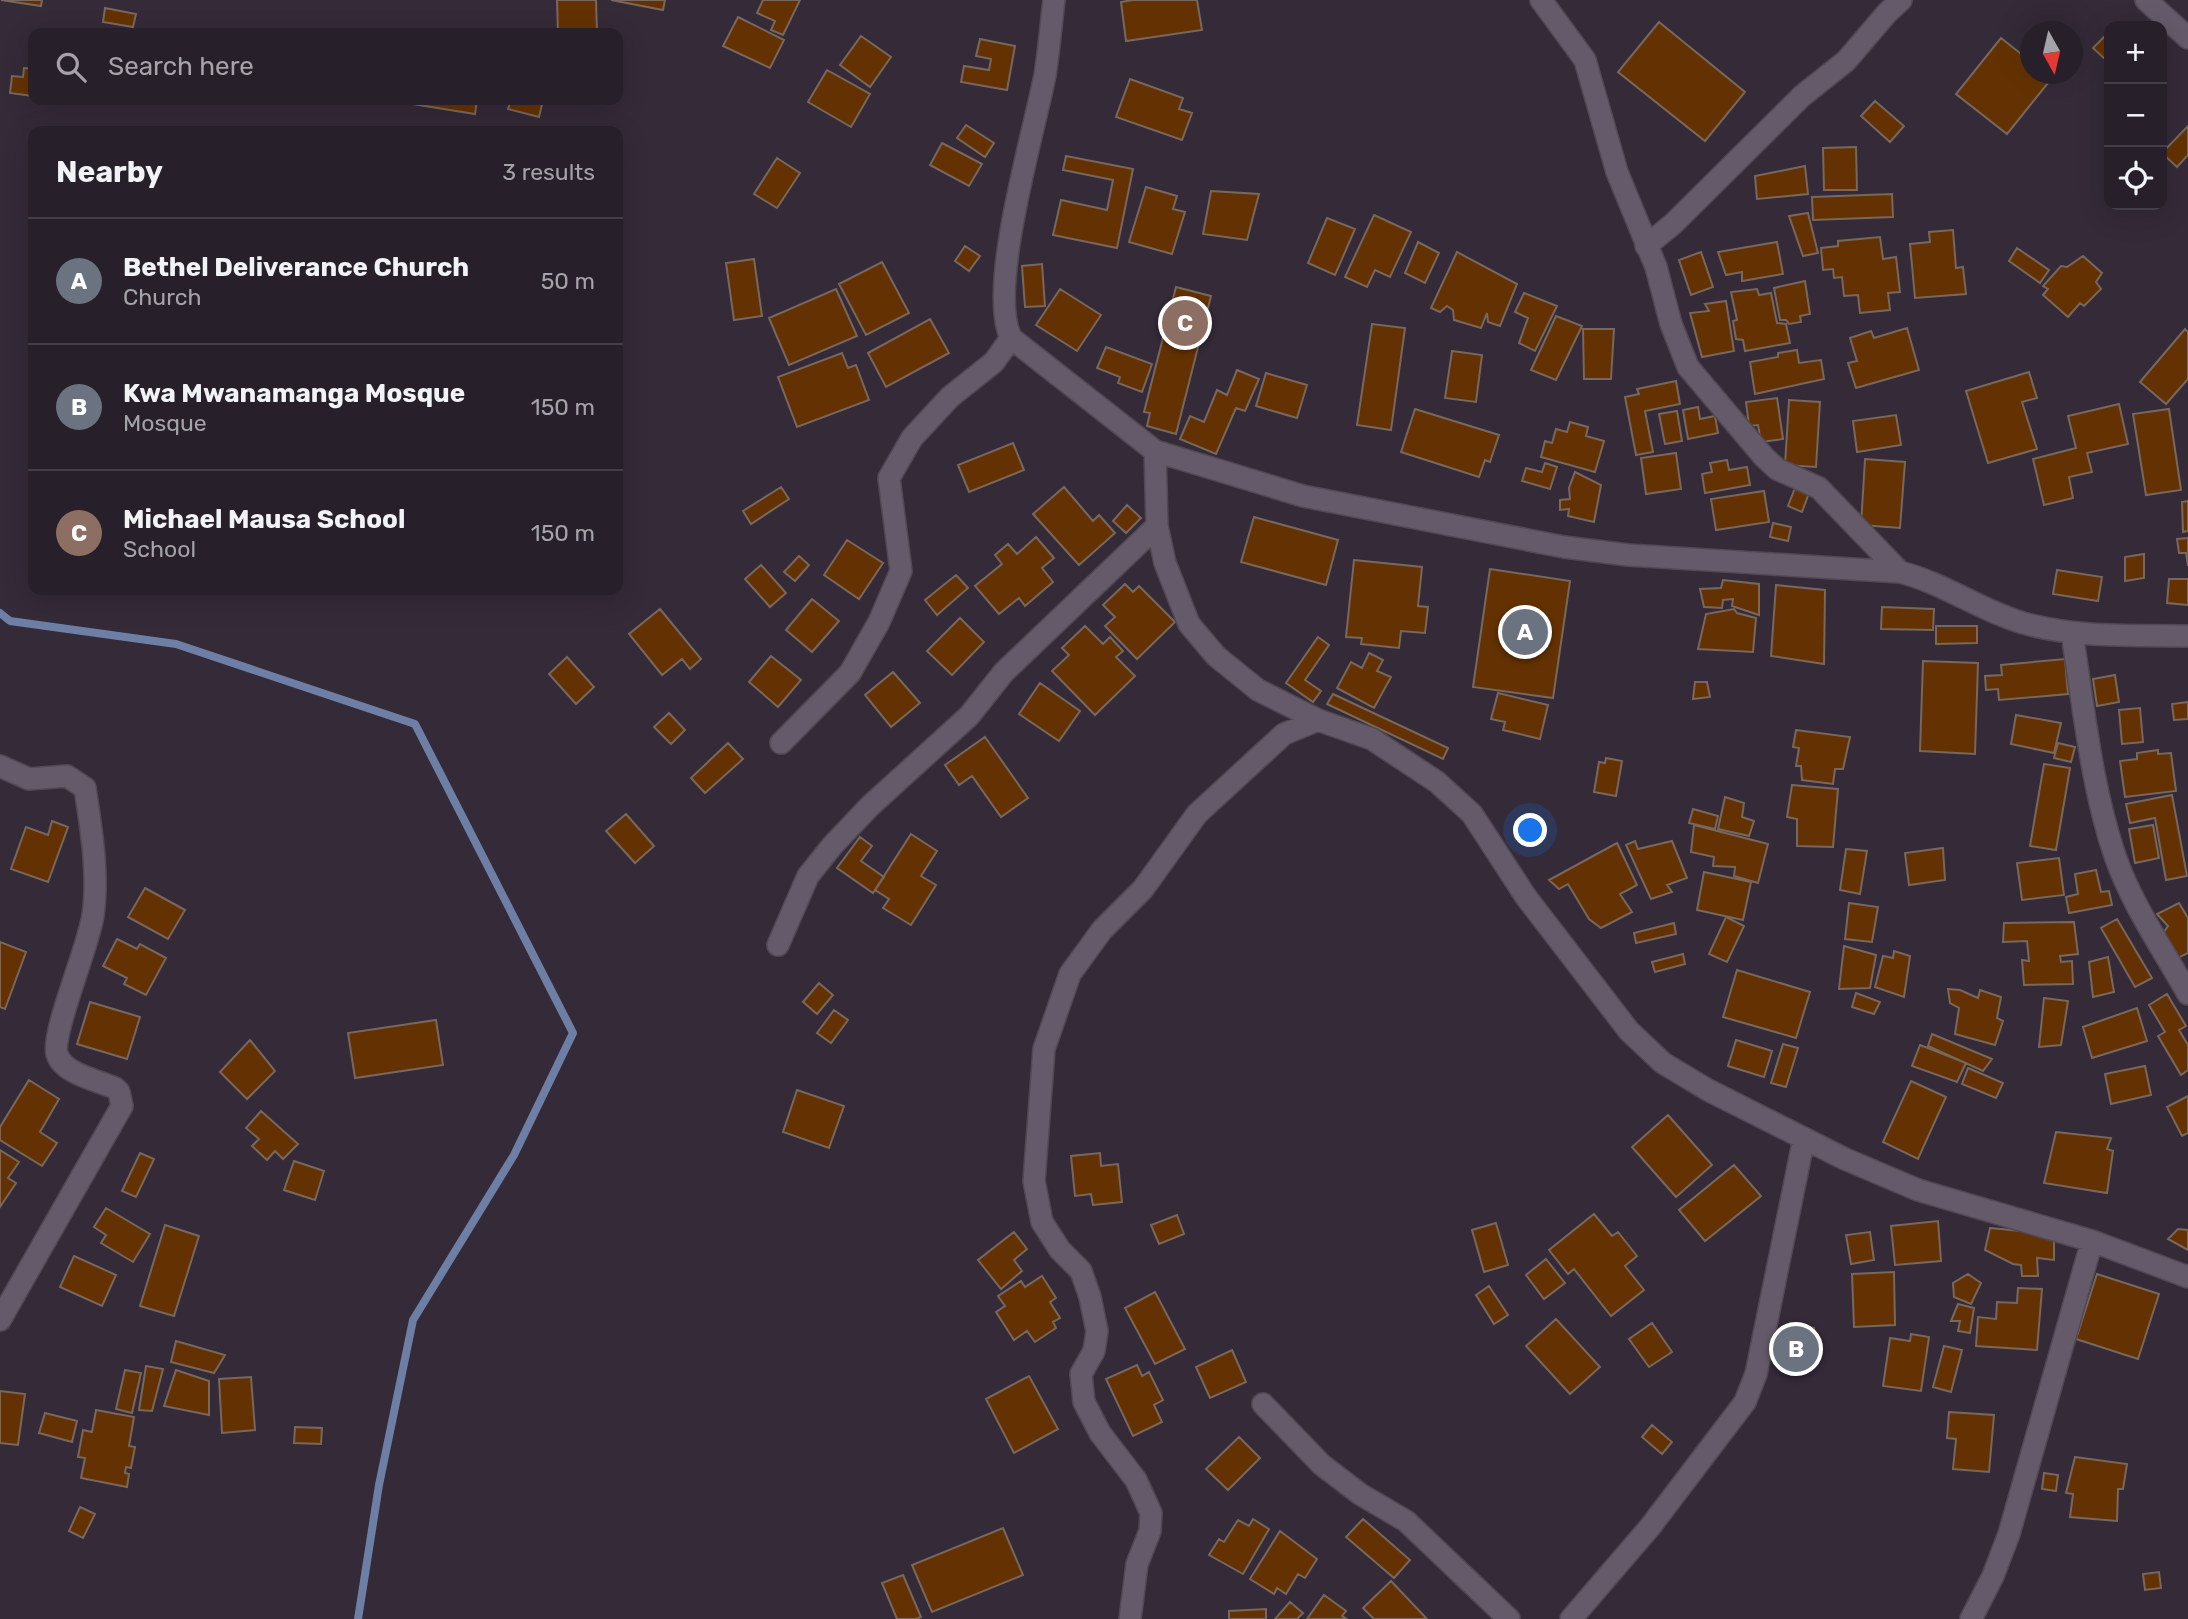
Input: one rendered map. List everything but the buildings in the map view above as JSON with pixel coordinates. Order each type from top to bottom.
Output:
[{"type":"street","points":[[1054,0],[1045,73],[1009,242],[1004,324],[1011,338],[1155,451],[1303,496],[1564,547],[1628,555],[1900,572],[1933,580],[1990,610],[2021,622],[2072,634],[2188,635]]},
{"type":"street","points":[[1541,0],[1585,60],[1617,172],[1656,267],[1671,324],[1688,367],[1764,457],[1777,469],[1819,488],[1900,572]]},
{"type":"street","points":[[1646,246],[1673,224],[1802,96],[1846,61],[1886,13],[1901,0]]},
{"type":"street","points":[[2146,0],[2185,30]]},
{"type":"street","points":[[781,743],[850,673],[878,622],[901,571],[889,478],[912,438],[950,397],[994,362],[1011,338]]},
{"type":"street","points":[[1155,451],[1157,526],[1165,563],[1189,624],[1216,656],[1258,690],[1318,720],[1372,739],[1437,782],[1472,814],[1526,897],[1629,1031],[1663,1063],[1708,1090],[1804,1138],[1918,1190],[2092,1241],[2188,1277]]},
{"type":"street","points":[[778,945],[808,876],[832,846],[870,806],[969,716],[1004,672],[1157,526]]},
{"type":"street","points":[[2072,634],[2104,816],[2116,858],[2152,935],[2188,994]]},
{"type":"street","points":[[1130,1619],[1137,1564],[1150,1531],[1151,1513],[1136,1480],[1100,1433],[1084,1402],[1081,1374],[1094,1351],[1097,1331],[1090,1297],[1081,1271],[1060,1250],[1042,1222],[1034,1181],[1044,1049],[1070,974],[1102,930],[1143,889],[1197,814],[1284,734],[1318,720]]},
{"type":"street","points":[[0,766],[29,779],[67,776],[85,788],[93,859],[93,916],[72,993],[55,1038],[57,1056],[65,1068],[115,1088],[122,1106],[0,1320]]},
{"type":"street","points":[[1570,1619],[1650,1527],[1745,1402],[1756,1374],[1804,1138]]},
{"type":"street","points":[[1971,1619],[1993,1576],[2009,1534],[2092,1241]]},
{"type":"street","points":[[1263,1404],[1322,1465],[1360,1494],[1406,1521],[1509,1619]]},
{"type":"waterway","points":[[0,613],[10,621],[176,644],[415,724],[573,1033],[514,1155],[413,1320],[379,1485],[358,1619]]},
{"type":"place","name":"Michael Mausa School","points":[[1185,323]]},
{"type":"place","name":"Bethel Deliverance Church","points":[[1525,632]]},
{"type":"place","name":"Kwa Mwanamanga Mosque","points":[[1796,1349]]}]
